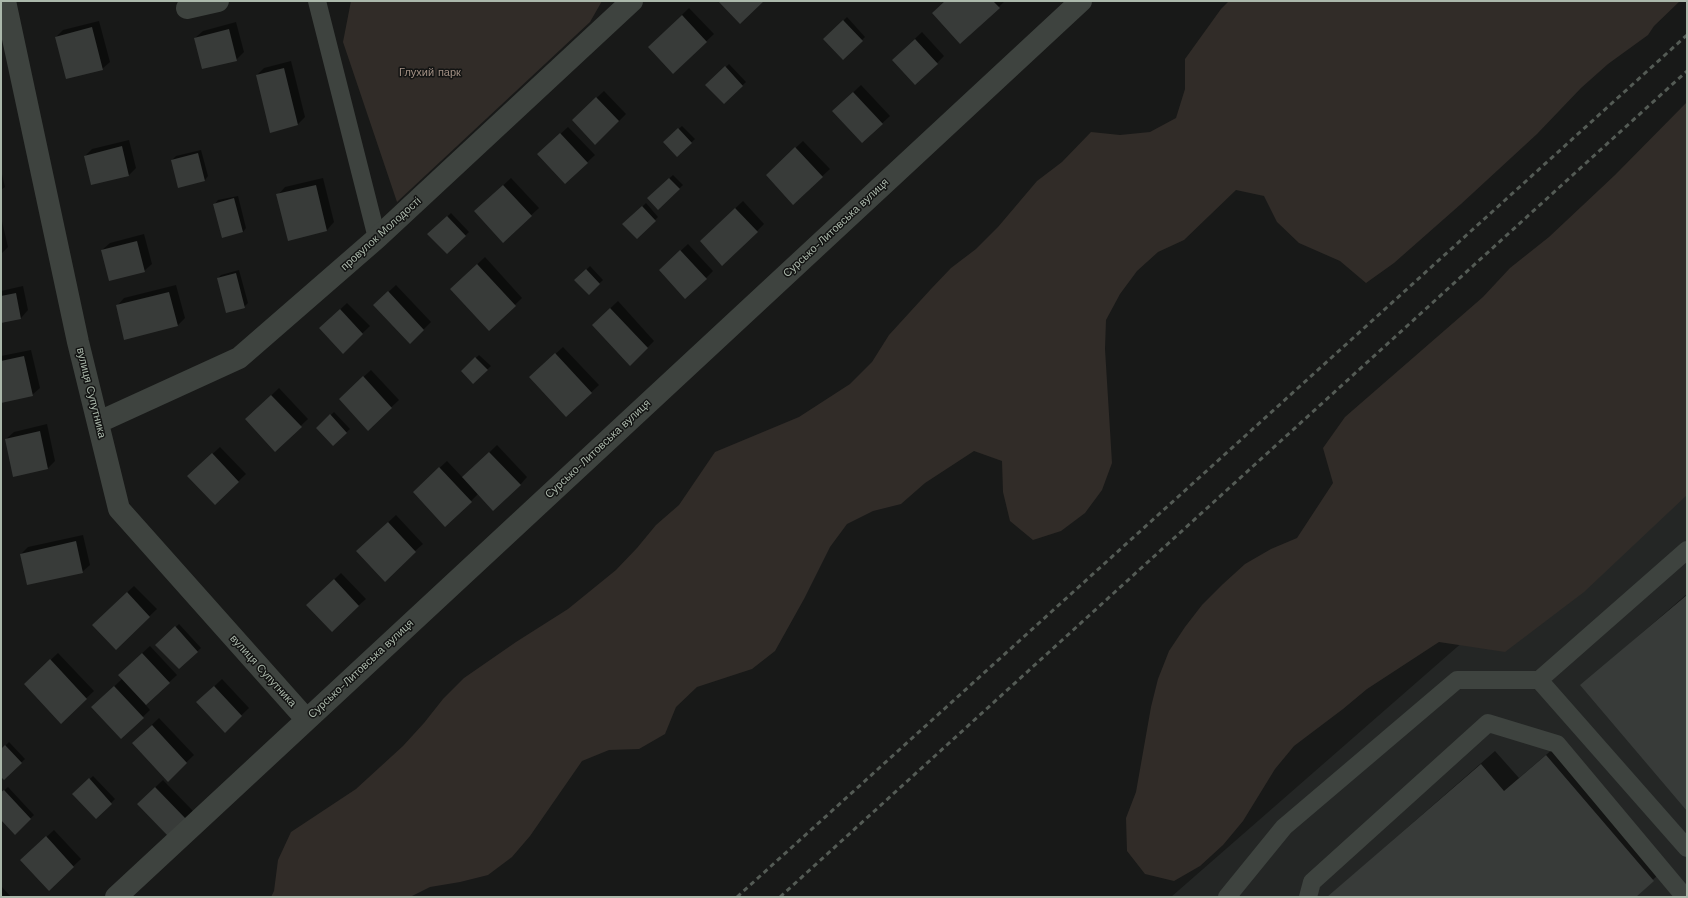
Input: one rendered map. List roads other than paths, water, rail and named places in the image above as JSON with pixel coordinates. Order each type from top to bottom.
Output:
[{"type":"street","name":"вулиця Супутника","points":[[4,1],[7,40],[119,509],[306,719]]},
{"type":"street","points":[[187,8],[218,1]]},
{"type":"street","name":"провулок Молодості","points":[[99,422],[239,358],[377,238],[632,1]]},
{"type":"street","name":"Сурсько-Литовська вулиця","points":[[116,897],[1081,1]]},
{"type":"lane","points":[[317,1],[377,238]]},
{"type":"lane","points":[[1227,897],[1284,827],[1457,680],[1539,680],[1687,550]]},
{"type":"lane","points":[[1539,680],[1687,848]]},
{"type":"lane","points":[[1308,897],[1312,882],[1488,723],[1557,744],[1685,897]]},
{"type":"railway","points":[[737,897],[1687,35]]},
{"type":"railway","points":[[780,897],[1687,71]]},
{"type":"park label","name":"Глухий парк","points":[[430,73]]}]
